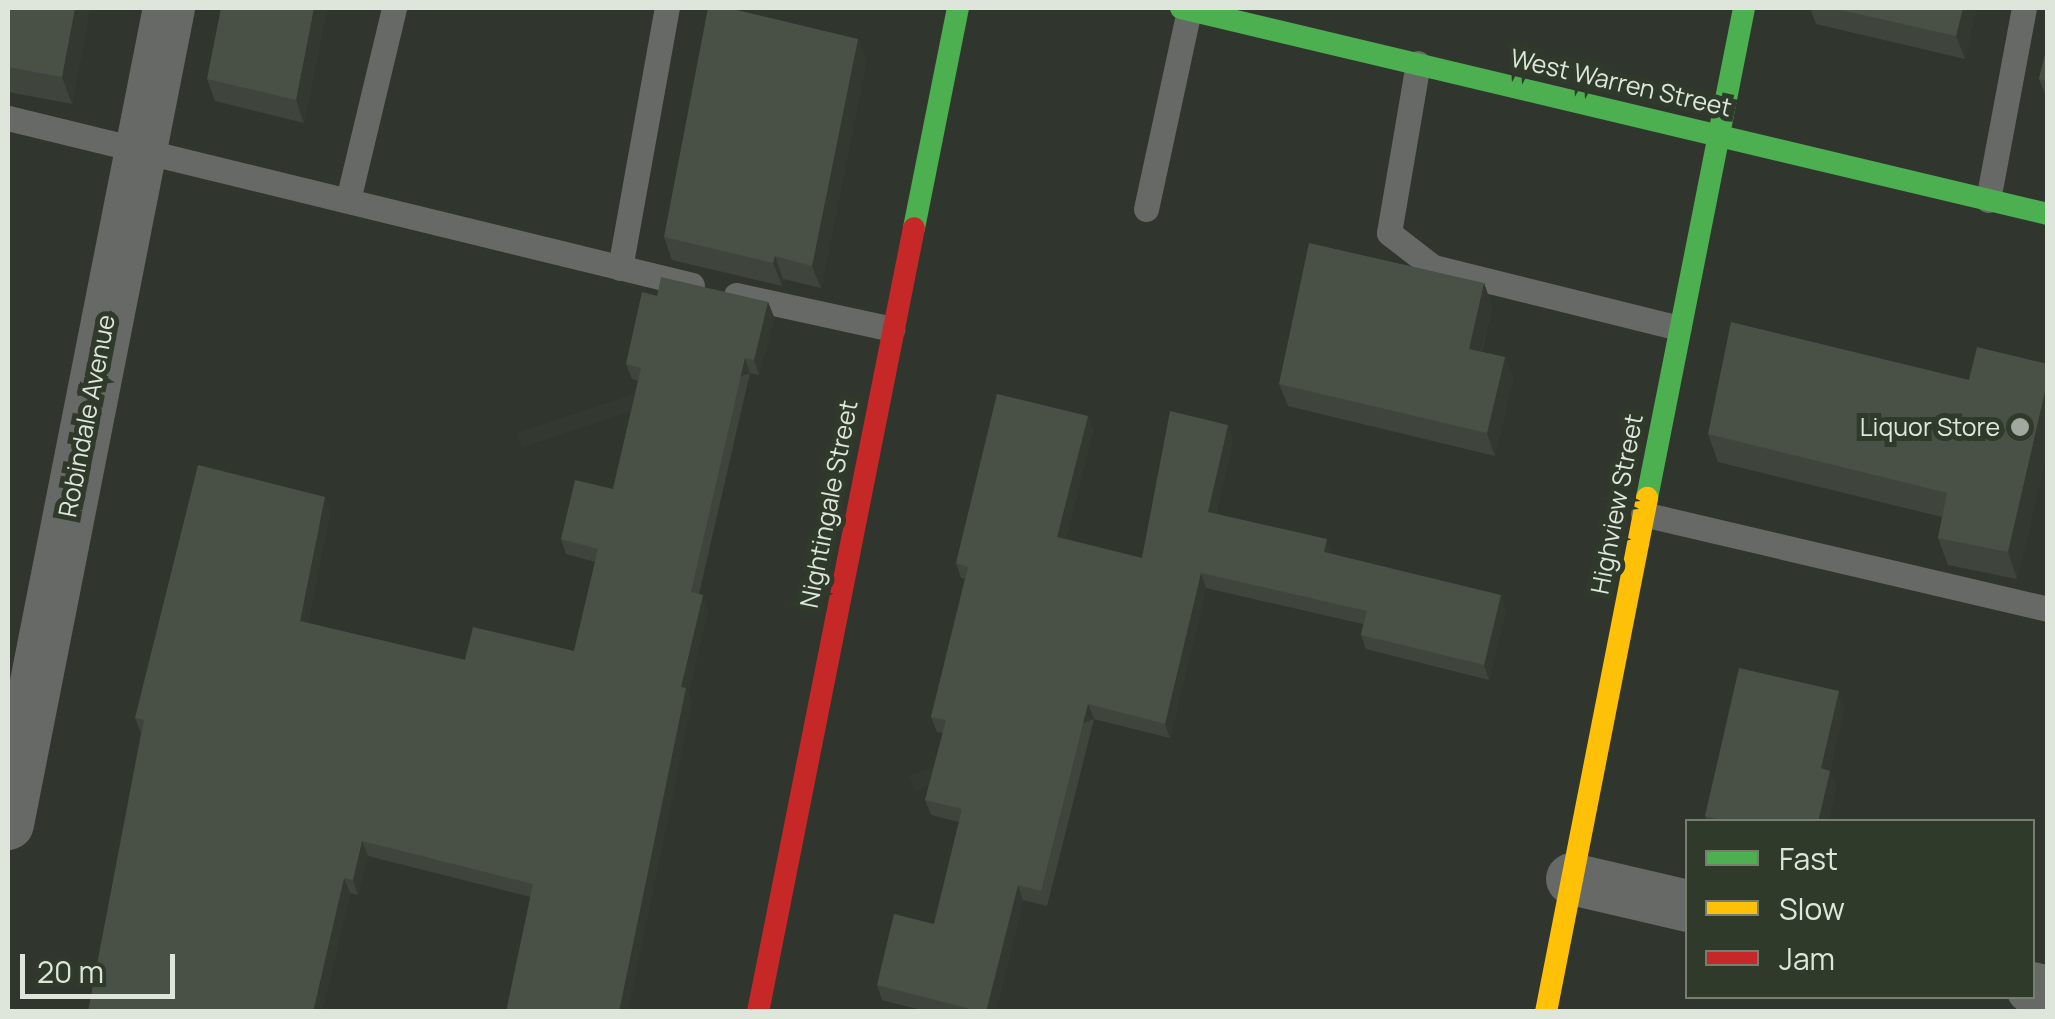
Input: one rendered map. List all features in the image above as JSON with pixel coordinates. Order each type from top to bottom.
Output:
[{"type":"street","name":"Robindale Avenue","points":[[8,824],[168,8]]},
{"type":"street","name":"Nightingale Street","points":[[758,1012],[958,8]]},
{"type":"street","name":"West Warren Street","points":[[1185,8],[2048,214]]},
{"type":"street","name":"Highview Street","points":[[1546,1012],[1744,8]]},
{"type":"street","points":[[1572,879],[1685,905]]},
{"type":"lane","points":[[348,200],[394,8]]},
{"type":"lane","points":[[620,268],[667,8]]},
{"type":"lane","points":[[1146,209],[1185,8]]},
{"type":"lane","points":[[1988,200],[2024,8]]},
{"type":"lane","points":[[1418,63],[1389,233],[1432,267],[1679,328]]},
{"type":"lane","points":[[8,118],[620,268],[892,330]]},
{"type":"lane","points":[[1642,514],[2048,609]]},
{"type":"building","points":[[8,8],[75,8],[62,77],[8,67]]},
{"type":"building","points":[[221,8],[314,8],[296,100],[207,79]]},
{"type":"building","points":[[708,8],[728,8],[858,39],[812,266],[775,256],[773,263],[664,237]]},
{"type":"building","points":[[1832,8],[1963,8],[1956,36]]},
{"type":"building","points":[[2048,42],[2048,81],[2039,79]]},
{"type":"building","points":[[1309,243],[1484,283],[1469,349],[1505,357],[1487,433],[1279,384]]},
{"type":"building","points":[[661,277],[768,302],[754,360],[745,358],[691,592],[703,595],[681,687],[686,688],[619,1012],[506,1012],[533,884],[362,841],[353,880],[344,878],[313,1012],[88,1012],[144,720],[135,718],[198,465],[325,497],[300,621],[465,660],[473,627],[574,651],[598,549],[561,539],[575,480],[613,489],[641,368],[626,364],[642,292],[657,296]]},
{"type":"building","points":[[1731,322],[1969,380],[1977,347],[2048,364],[2008,552],[1938,538],[1947,493],[1708,434]]},
{"type":"building","points":[[997,394],[1088,416],[1057,537],[1142,558],[1170,411],[1228,425],[1208,512],[1327,539],[1324,552],[1501,595],[1484,665],[1361,635],[1367,611],[1201,573],[1165,724],[1088,704],[1041,891],[1018,885],[986,1012],[982,1012],[877,985],[894,914],[934,924],[962,809],[925,800],[946,720],[931,717],[968,567],[956,563]]},
{"type":"building","points":[[1739,668],[1839,691],[1821,768],[1830,771],[1819,819],[1705,816]]},
{"type":"traffic: fast","points":[[914,228],[958,8]]},
{"type":"traffic: fast","points":[[1181,8],[2048,214]]},
{"type":"traffic: fast","points":[[1647,498],[1744,8]]},
{"type":"traffic: slow","points":[[1546,1012],[1647,498]]},
{"type":"traffic: jam","points":[[758,1012],[914,228]]},
{"type":"place","name":"Liquor Store","points":[[2020,427]]}]
